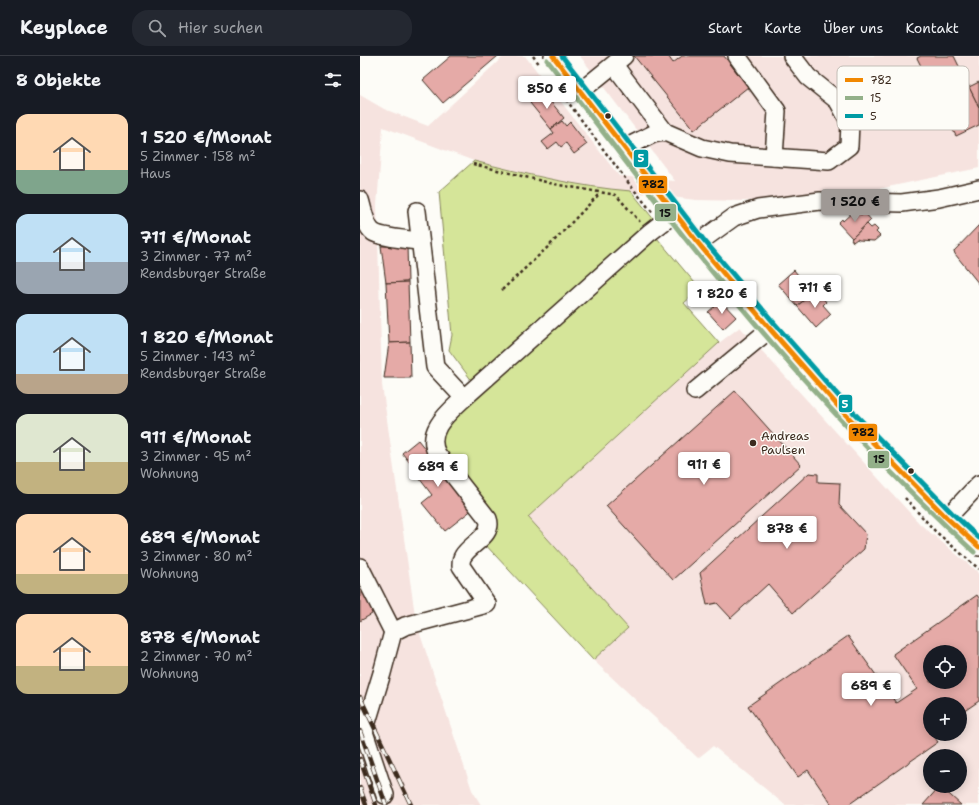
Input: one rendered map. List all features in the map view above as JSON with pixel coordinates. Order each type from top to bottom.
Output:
[{"type":"street","points":[[553,56],[698,243],[770,329],[845,414],[947,518],[979,547]]},
{"type":"street","points":[[737,56],[777,111],[774,157]]},
{"type":"street","points":[[792,56],[808,77],[837,100]]},
{"type":"street","points":[[581,91],[619,60],[665,132]]},
{"type":"street","points":[[625,148],[653,134],[665,132],[702,148],[730,154],[829,161],[849,146],[850,130]]},
{"type":"street","points":[[698,243],[734,217],[758,209],[820,200],[902,203],[939,198],[979,190]]},
{"type":"street","points":[[360,200],[368,225],[373,232],[382,235],[420,241]]},
{"type":"street","points":[[417,211],[435,367],[464,398]]},
{"type":"street","points":[[393,632],[404,626],[486,604],[461,566],[463,556],[488,530],[490,523],[437,454],[433,442],[434,432],[440,422],[464,398],[649,233],[675,213]]},
{"type":"street","points":[[695,391],[770,329]]},
{"type":"street","points":[[947,518],[979,484]]},
{"type":"street","points":[[360,567],[393,632],[364,732],[385,795]]},
{"type":"path","points":[[473,164],[554,184],[616,195],[649,233]]},
{"type":"path","points":[[502,290],[600,193]]},
{"type":"shaded area","points":[[504,56],[525,56],[619,176],[675,181],[580,56],[979,56],[979,168],[883,188],[839,195],[745,201],[696,200],[605,189],[557,181],[474,161],[383,127],[377,205],[382,385],[416,622],[472,790],[481,805],[360,805],[360,95],[384,109],[428,126]]},
{"type":"shaded area","points":[[740,327],[920,524],[979,573],[979,805],[785,805],[713,746],[698,758],[593,660],[628,628],[528,517],[719,343]]},
{"type":"green space","points":[[474,161],[572,183],[631,191],[655,221],[472,381],[449,350],[452,335],[439,192]]},
{"type":"green space","points":[[657,238],[700,289],[684,303],[719,343],[528,517],[628,628],[593,660],[481,540],[490,531],[439,453],[436,437],[449,419]]},
{"type":"building","points":[[451,56],[498,56],[443,103],[423,80]]},
{"type":"building","points":[[634,56],[668,56],[673,63],[682,56],[724,56],[748,87],[694,130]]},
{"type":"building","points":[[921,56],[954,56],[959,66],[921,66],[917,58]]},
{"type":"building","points":[[979,82],[979,107],[969,87]]},
{"type":"building","points":[[969,87],[979,107],[979,125],[969,130]]},
{"type":"building","points":[[543,92],[564,118],[551,129],[530,103]]},
{"type":"building","points":[[562,121],[566,126],[570,122],[587,144],[574,154],[566,143],[561,147],[557,142],[548,149],[542,142],[554,133],[551,129]]},
{"type":"building","points":[[953,130],[969,130],[956,136]]},
{"type":"building","points":[[856,209],[861,215],[864,212],[871,220],[852,238],[838,223],[842,219],[843,221]]},
{"type":"building","points":[[867,224],[871,228],[874,226],[878,230],[876,232],[880,236],[874,241],[857,239],[853,242],[851,239]]},
{"type":"building","points":[[979,225],[979,284],[954,251]]},
{"type":"building","points":[[381,246],[407,246],[408,282],[386,283]]},
{"type":"building","points":[[794,270],[802,280],[806,277],[813,285],[809,288],[813,293],[797,306],[778,284]]},
{"type":"building","points":[[408,282],[410,342],[389,343],[386,283]]},
{"type":"building","points":[[813,293],[816,296],[819,293],[826,302],[823,305],[831,314],[816,328],[797,306]]},
{"type":"building","points":[[721,301],[736,317],[723,329],[708,312]]},
{"type":"building","points":[[410,342],[411,378],[384,378],[389,343]]},
{"type":"building","points":[[735,391],[801,465],[673,580],[606,506]]},
{"type":"building","points":[[418,440],[473,509],[445,531],[422,503],[432,495],[416,474],[418,473],[402,453]]},
{"type":"building","points":[[809,473],[818,474],[818,482],[840,483],[839,505],[866,534],[864,549],[793,613],[768,584],[731,618],[717,603],[707,605],[700,573]]},
{"type":"building","points":[[364,589],[374,610],[371,611],[372,614],[360,621],[360,590],[361,591]]},
{"type":"building","points":[[977,595],[979,598],[979,701],[967,709],[967,697],[923,697],[923,741],[938,742],[928,749],[923,749],[923,752],[848,805],[832,805],[808,770],[798,777],[748,706],[848,636],[896,703],[917,689],[893,654]]},
{"type":"building","points":[[934,793],[948,793],[961,805],[923,805]]},
{"type":"railway","points":[[360,697],[411,805]]},
{"type":"railway","points":[[360,731],[386,805]]},
{"type":"railway","points":[[360,759],[376,805]]},
{"type":"railway","points":[[360,788],[366,805]]},
{"type":"transit line","name":"782","points":[[553,56],[698,243],[770,329],[845,414],[947,518],[979,547]]},
{"type":"transit line","name":"5","points":[[562,56],[703,239],[775,324],[850,409],[952,513],[979,538]]},
{"type":"transit line","name":"15","points":[[547,60],[692,247],[758,327],[827,405],[899,481],[974,552]]},
{"type":"place","name":"Andreas Paulsen","points":[[753,443]]}]
